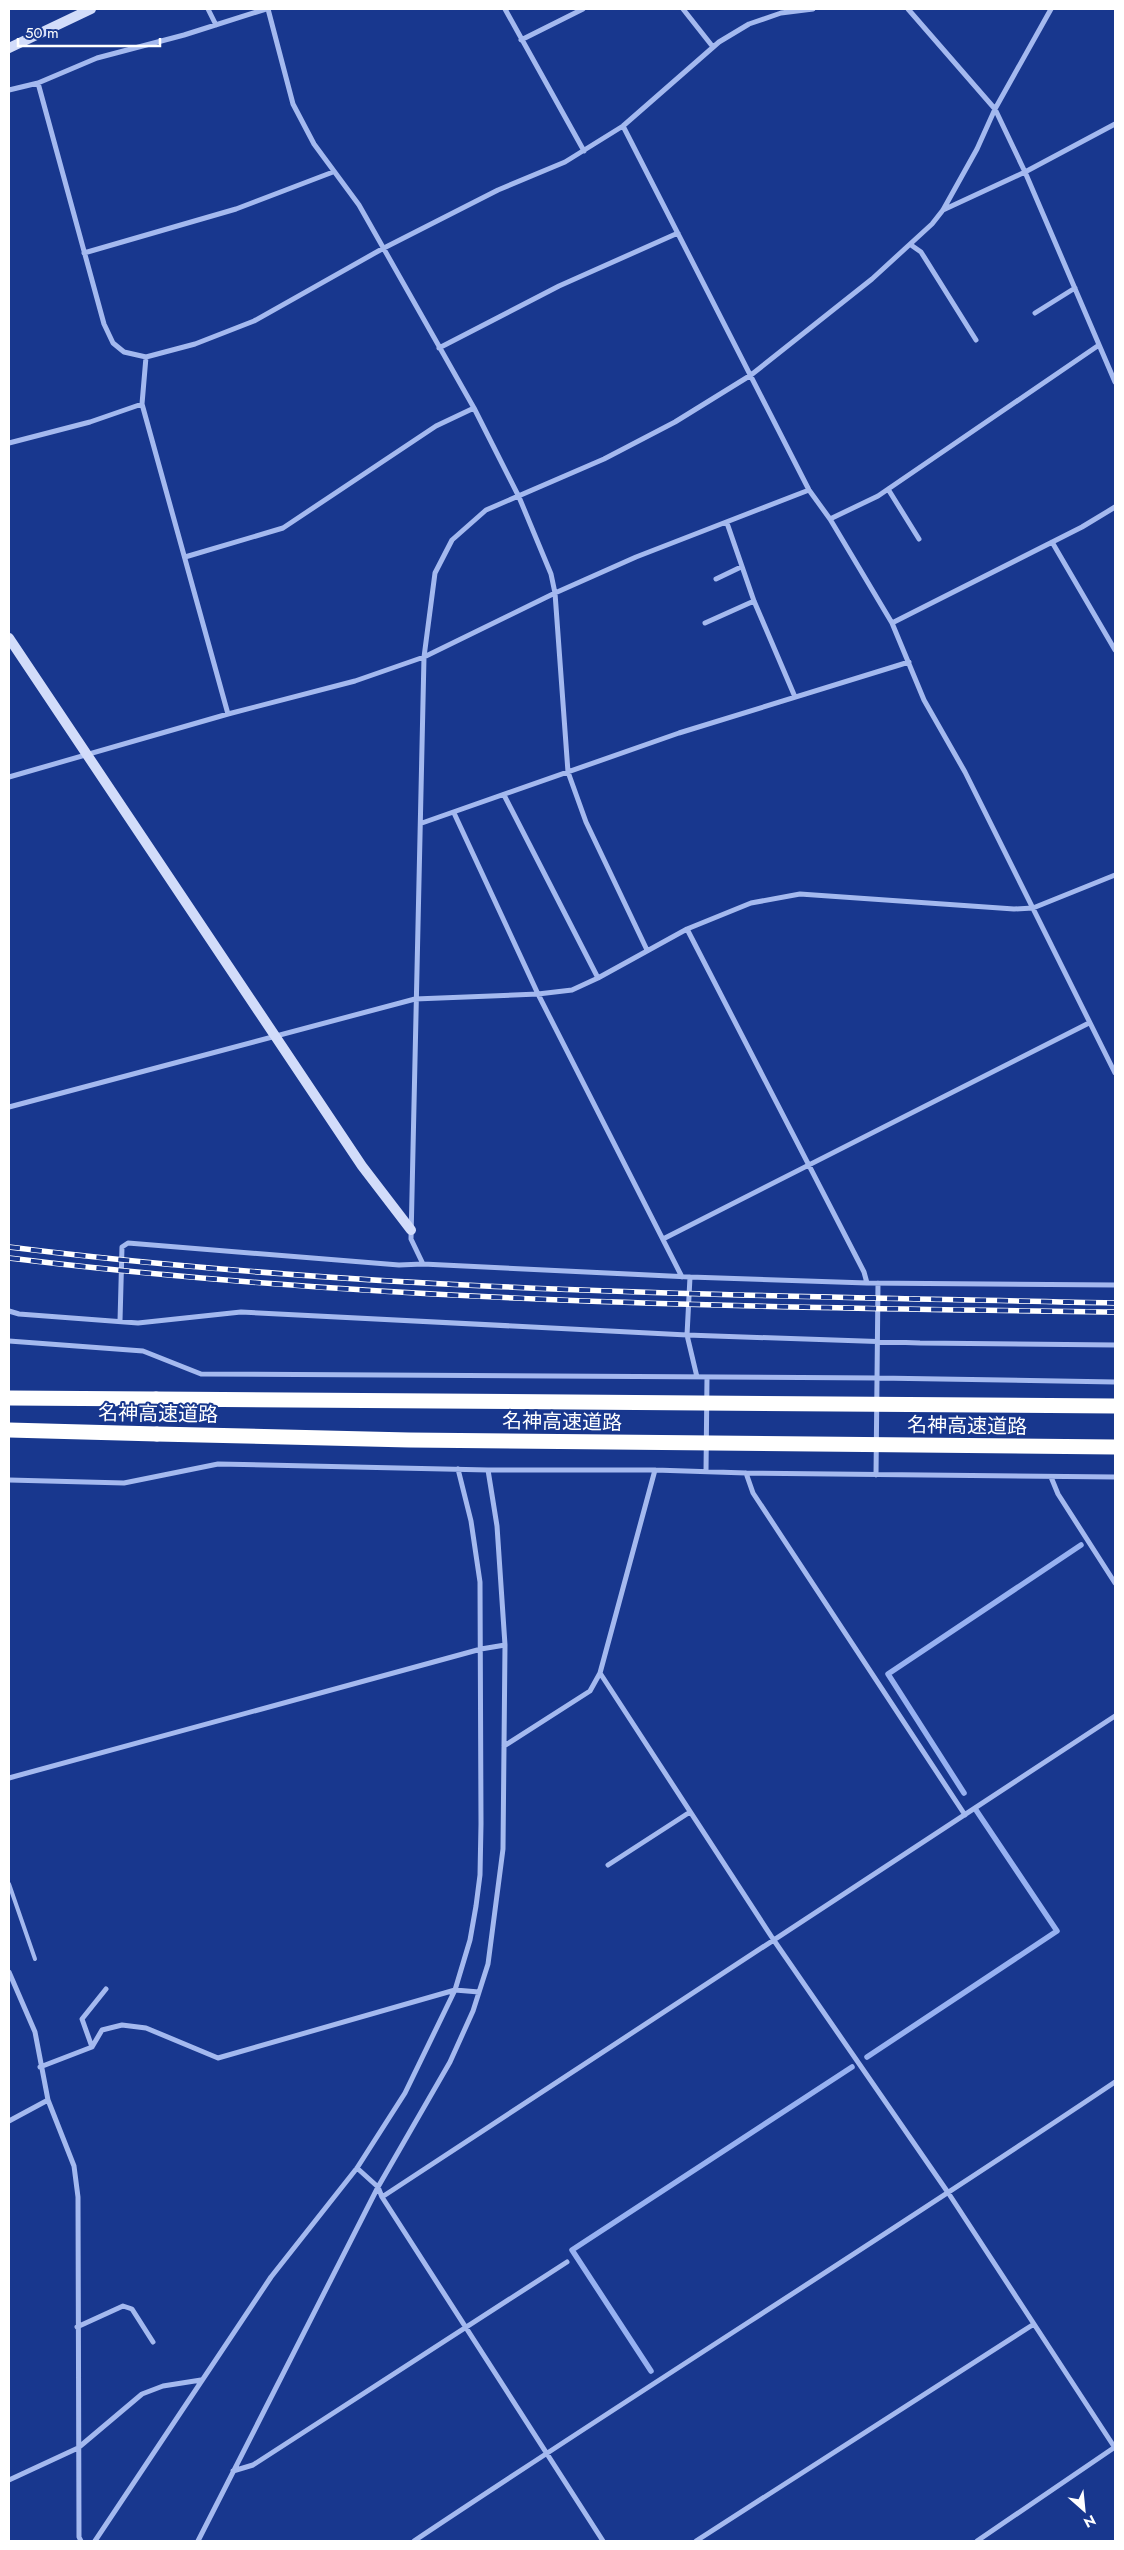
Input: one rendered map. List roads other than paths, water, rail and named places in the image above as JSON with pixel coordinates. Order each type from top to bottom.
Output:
[{"type":"highway","name":"名神高速道路","points":[[9,1398],[1115,1406]]},
{"type":"highway","name":"名神高速道路","points":[[9,1430],[409,1440],[1115,1447]]},
{"type":"street","points":[[9,48],[91,9]]},
{"type":"street","points":[[208,9],[216,25]]},
{"type":"street","points":[[9,90],[38,83],[97,58],[267,9],[293,104],[314,144],[359,205],[382,249],[474,408],[519,497],[551,574],[555,593],[568,772],[586,822],[647,950]]},
{"type":"street","points":[[505,9],[584,151]]},
{"type":"street","points":[[521,40],[582,9]]},
{"type":"street","points":[[683,9],[714,47]]},
{"type":"street","points":[[38,83],[104,324],[113,343],[124,352],[146,357],[195,344],[254,321],[382,249],[498,190],[565,162],[623,126],[714,47],[749,24],[781,13],[813,9]]},
{"type":"street","points":[[908,9],[995,109],[1025,172],[1115,382]]},
{"type":"street","points":[[422,1264],[411,1239],[415,999],[422,823],[424,657],[435,573],[452,540],[486,510],[604,459],[751,375],[872,279],[911,245],[943,210],[977,149],[995,109],[1051,9]]},
{"type":"street","points":[[943,210],[1025,172],[1115,124]]},
{"type":"street","points":[[623,126],[810,490],[830,519],[892,623],[924,700],[965,772],[1115,1073]]},
{"type":"street","points":[[84,253],[236,209],[333,172]]},
{"type":"street","points":[[439,348],[559,286],[678,233]]},
{"type":"street","points":[[911,245],[921,252],[976,340]]},
{"type":"street","points":[[1035,313],[1075,288]]},
{"type":"street","points":[[830,519],[888,489],[1099,345]]},
{"type":"street","points":[[146,357],[142,404],[228,714]]},
{"type":"street","points":[[9,443],[90,422],[142,404]]},
{"type":"street","points":[[185,557],[283,528],[436,426],[474,408]]},
{"type":"street","points":[[888,489],[918,539]]},
{"type":"street","points":[[9,777],[89,756],[228,714],[355,681],[424,657],[555,593],[636,557],[810,490]]},
{"type":"street","points":[[892,623],[1052,542],[1115,507]]},
{"type":"street","points":[[727,523],[741,567],[795,697]]},
{"type":"street","points":[[1052,542],[1115,650]]},
{"type":"street","points":[[716,579],[741,567]]},
{"type":"street","points":[[705,623],[754,600]]},
{"type":"street","points":[[9,638],[277,1036],[362,1166],[411,1230]]},
{"type":"street","points":[[422,823],[679,734],[909,662]]},
{"type":"street","points":[[504,795],[598,978]]},
{"type":"street","points":[[454,813],[538,994],[682,1276]]},
{"type":"street","points":[[9,1107],[415,999],[538,994],[572,990],[598,978],[687,929],[751,903],[800,894],[1014,909],[1033,908],[1115,875]]},
{"type":"street","points":[[687,929],[807,1165],[864,1272],[866,1283]]},
{"type":"street","points":[[663,1240],[1089,1023]]},
{"type":"street","points":[[120,1321],[122,1247],[128,1243],[399,1265],[422,1264],[690,1277],[866,1283],[1115,1285]]},
{"type":"street","points":[[690,1277],[687,1335],[697,1377]]},
{"type":"street","points":[[876,1475],[878,1283]]},
{"type":"street","points":[[9,1311],[20,1314],[138,1323],[241,1312],[687,1335],[878,1342],[1115,1345]]},
{"type":"street","points":[[9,1341],[142,1351],[201,1374],[878,1378],[1115,1382]]},
{"type":"street","points":[[706,1472],[707,1377]]},
{"type":"street","points":[[9,1480],[124,1483],[218,1464],[488,1470],[655,1470],[876,1475],[1115,1477]]},
{"type":"street","points":[[95,2541],[271,2277],[358,2168],[405,2093],[455,1990],[470,1940],[480,1875],[480,1582],[471,1522],[458,1469]]},
{"type":"street","points":[[198,2541],[378,2187],[450,2062],[479,1992],[488,1964],[501,1868],[505,1645],[497,1526],[488,1470]]},
{"type":"street","points":[[504,1746],[590,1691],[600,1673],[655,1470]]},
{"type":"street","points":[[746,1473],[753,1493],[965,1814]]},
{"type":"street","points":[[1051,1477],[1058,1494],[1115,1583]]},
{"type":"street","points":[[9,1778],[481,1649],[505,1645]]},
{"type":"street","points":[[600,1673],[772,1939],[949,2194],[1115,2448],[977,2541]]},
{"type":"street","points":[[382,2197],[772,1939],[1115,1716]]},
{"type":"street","points":[[608,1865],[690,1812]]},
{"type":"street","points":[[9,1972],[35,2032],[40,2067],[48,2100],[74,2166],[78,2197],[78,2448],[79,2537],[81,2541]]},
{"type":"street","points":[[92,2047],[82,2019],[106,1989]]},
{"type":"street","points":[[40,2067],[92,2047],[102,2030],[122,2025],[146,2028],[218,2058],[455,1990],[479,1992]]},
{"type":"street","points":[[414,2541],[545,2454],[949,2194],[1115,2082]]},
{"type":"street","points":[[9,2121],[48,2100]]},
{"type":"street","points":[[358,2168],[378,2187],[382,2197],[468,2328],[545,2454],[603,2541]]},
{"type":"street","points":[[232,2471],[253,2465],[568,2262]]},
{"type":"street","points":[[77,2328],[123,2306],[132,2308],[153,2342]]},
{"type":"street","points":[[696,2541],[1034,2324]]},
{"type":"street","points":[[9,2480],[78,2448],[142,2394],[163,2386],[201,2380]]},
{"type":"lane","points":[[9,1884],[35,1959]]},
{"type":"waterway","points":[[964,1793],[888,1674],[1081,1545]]},
{"type":"waterway","points":[[867,2057],[1057,1931],[976,1810]]},
{"type":"waterway","points":[[651,2371],[572,2250],[852,2067]]},
{"type":"railway","points":[[9,1247],[147,1262],[423,1283],[700,1294],[1115,1303]]},
{"type":"railway","points":[[9,1258],[147,1273],[423,1294],[700,1305],[1115,1312]]}]
